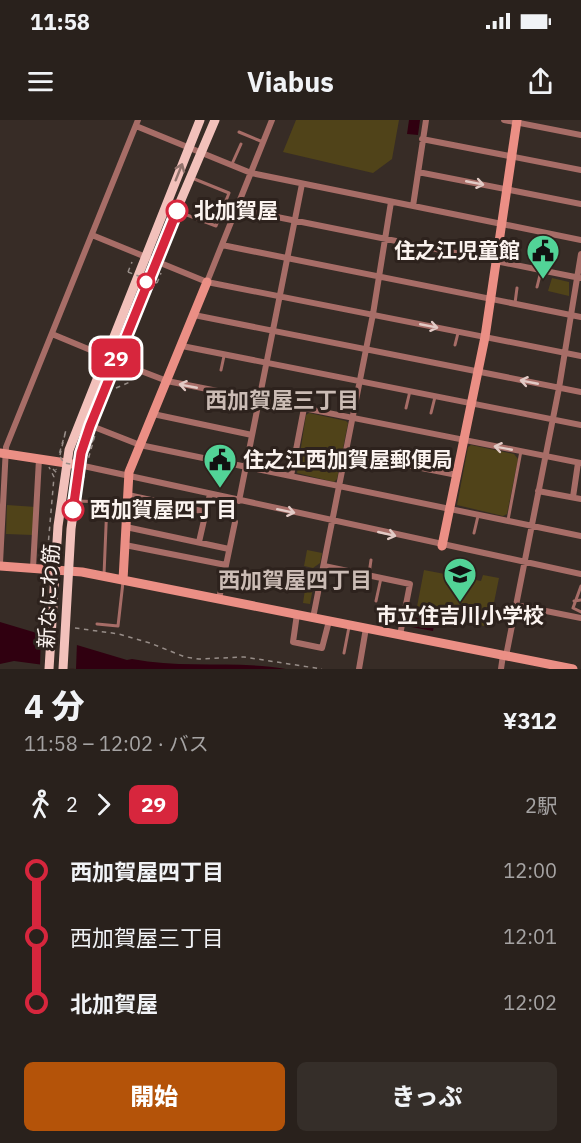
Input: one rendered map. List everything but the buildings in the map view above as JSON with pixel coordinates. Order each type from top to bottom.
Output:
[{"type":"main road","name":"新なにわ筋","points":[[63,669],[70,629],[69,570],[74,501],[90,426],[200,120]]},
{"type":"main road","name":"新なにわ筋","points":[[49,669],[58,526],[67,463],[76,427],[105,356],[150,259],[177,211],[192,178],[215,120]]},
{"type":"street","points":[[123,580],[129,477],[272,120]]},
{"type":"street","points":[[413,206],[426,120]]},
{"type":"street","points":[[504,120],[581,135]]},
{"type":"street","points":[[442,546],[485,337],[516,121]]},
{"type":"street","points":[[573,669],[104,576],[69,570],[0,564],[0,546],[3,454],[137,123],[202,154],[250,173],[581,240]]},
{"type":"street","points":[[422,139],[581,170]]},
{"type":"street","points":[[418,172],[581,204]]},
{"type":"street","points":[[238,501],[302,184]]},
{"type":"street","points":[[313,618],[373,314],[391,202]]},
{"type":"street","points":[[237,209],[579,278]]},
{"type":"street","points":[[92,235],[207,282],[581,356]]},
{"type":"street","points":[[222,245],[581,317]]},
{"type":"street","points":[[501,669],[560,388],[581,254]]},
{"type":"street","points":[[194,315],[581,392]]},
{"type":"street","points":[[52,334],[105,356]]},
{"type":"street","points":[[182,346],[581,425]]},
{"type":"street","points":[[115,361],[167,381],[580,463],[573,497]]},
{"type":"street","points":[[291,476],[304,408]]},
{"type":"street","points":[[153,414],[252,435]]},
{"type":"street","points":[[90,426],[140,445],[581,536]]},
{"type":"street","points":[[346,453],[457,475]]},
{"type":"street","points":[[3,454],[67,463],[82,469],[129,477],[581,574]]},
{"type":"street","points":[[33,568],[39,459]]},
{"type":"street","points":[[538,491],[581,499]]},
{"type":"street","points":[[199,542],[210,495]]},
{"type":"street","points":[[128,499],[206,512]]},
{"type":"street","points":[[219,599],[235,522]]},
{"type":"street","points":[[126,527],[229,549]]},
{"type":"street","points":[[125,545],[226,565]]},
{"type":"street","points":[[324,566],[410,584],[400,635]]},
{"type":"street","points":[[516,605],[581,618]]},
{"type":"street","points":[[297,615],[293,642],[322,648],[328,621]]},
{"type":"street","points":[[358,669],[366,628]]},
{"type":"lane","points":[[239,132],[263,142]]},
{"type":"lane","points":[[232,166],[241,144]]},
{"type":"lane","points":[[177,211],[216,226],[229,193],[192,178]]},
{"type":"lane","points":[[537,287],[541,271]]},
{"type":"lane","points":[[515,303],[517,288]]},
{"type":"lane","points":[[455,345],[458,332]]},
{"type":"lane","points":[[220,370],[224,354]]},
{"type":"lane","points":[[406,408],[410,391]]},
{"type":"lane","points":[[431,413],[435,396]]},
{"type":"lane","points":[[508,520],[521,451]]},
{"type":"lane","points":[[74,501],[107,502],[104,576]]},
{"type":"lane","points":[[474,533],[478,514]]},
{"type":"lane","points":[[368,576],[372,560]]},
{"type":"lane","points":[[376,602],[381,578]]},
{"type":"lane","points":[[97,624],[118,626],[123,580]]},
{"type":"lane","points":[[581,585],[573,608],[581,612]]},
{"type":"lane","points":[[574,601],[581,600]]},
{"type":"lane","points":[[344,653],[350,625]]},
{"type":"path","points":[[132,262],[128,272],[157,283],[161,273]]},
{"type":"path","points":[[126,362],[129,363],[137,346]]},
{"type":"path","points":[[116,388],[130,382]]},
{"type":"path","points":[[60,454],[66,430],[59,454],[64,463],[81,466],[88,460],[94,435],[87,456]]},
{"type":"path","points":[[107,502],[128,499]]},
{"type":"path","points":[[70,629],[118,634],[200,660],[244,657],[322,669]]},
{"type":"shaded area","points":[[296,120],[399,120],[392,159],[373,173],[283,152]]},
{"type":"shaded area","points":[[409,120],[420,120],[418,135],[407,134]]},
{"type":"shaded area","points":[[552,278],[569,282],[569,296],[548,291]]},
{"type":"shaded area","points":[[309,413],[348,423],[337,479],[334,482],[297,473],[306,415]]},
{"type":"shaded area","points":[[471,445],[514,454],[518,459],[507,514],[503,516],[457,505],[468,447]]},
{"type":"shaded area","points":[[7,505],[36,507],[33,535],[6,534]]},
{"type":"shaded area","points":[[307,550],[322,553],[320,563],[313,568],[304,566]]},
{"type":"shaded area","points":[[424,570],[481,581],[483,575],[499,578],[489,627],[416,612]]},
{"type":"shaded area","points":[[307,576],[315,577],[310,604],[303,603]]},
{"type":"shaded area","points":[[413,617],[435,621],[433,631],[411,627]]},
{"type":"shaded area","points":[[0,622],[127,660],[171,664],[267,666],[286,669],[74,669],[14,661],[0,664]]},
{"type":"pier","points":[[41,630],[77,642],[76,669],[40,667]]},
{"type":"bus line","name":"29","points":[[73,510],[81,453],[90,426],[177,211]]},
{"type":"place","name":"北加賀屋","points":[[177,211]]},
{"type":"place","name":"住之江児童館","points":[[543,280]]},
{"type":"place","name":"住之江西加賀屋郵便局","points":[[220,489]]},
{"type":"place","name":"西加賀屋四丁目","points":[[73,510]]},
{"type":"place","name":"市立住吉川小学校","points":[[460,603]]},
{"type":"district","name":"西加賀屋三丁目","points":[[282,400]]},
{"type":"district","name":"西加賀屋四丁目","points":[[295,580]]}]
